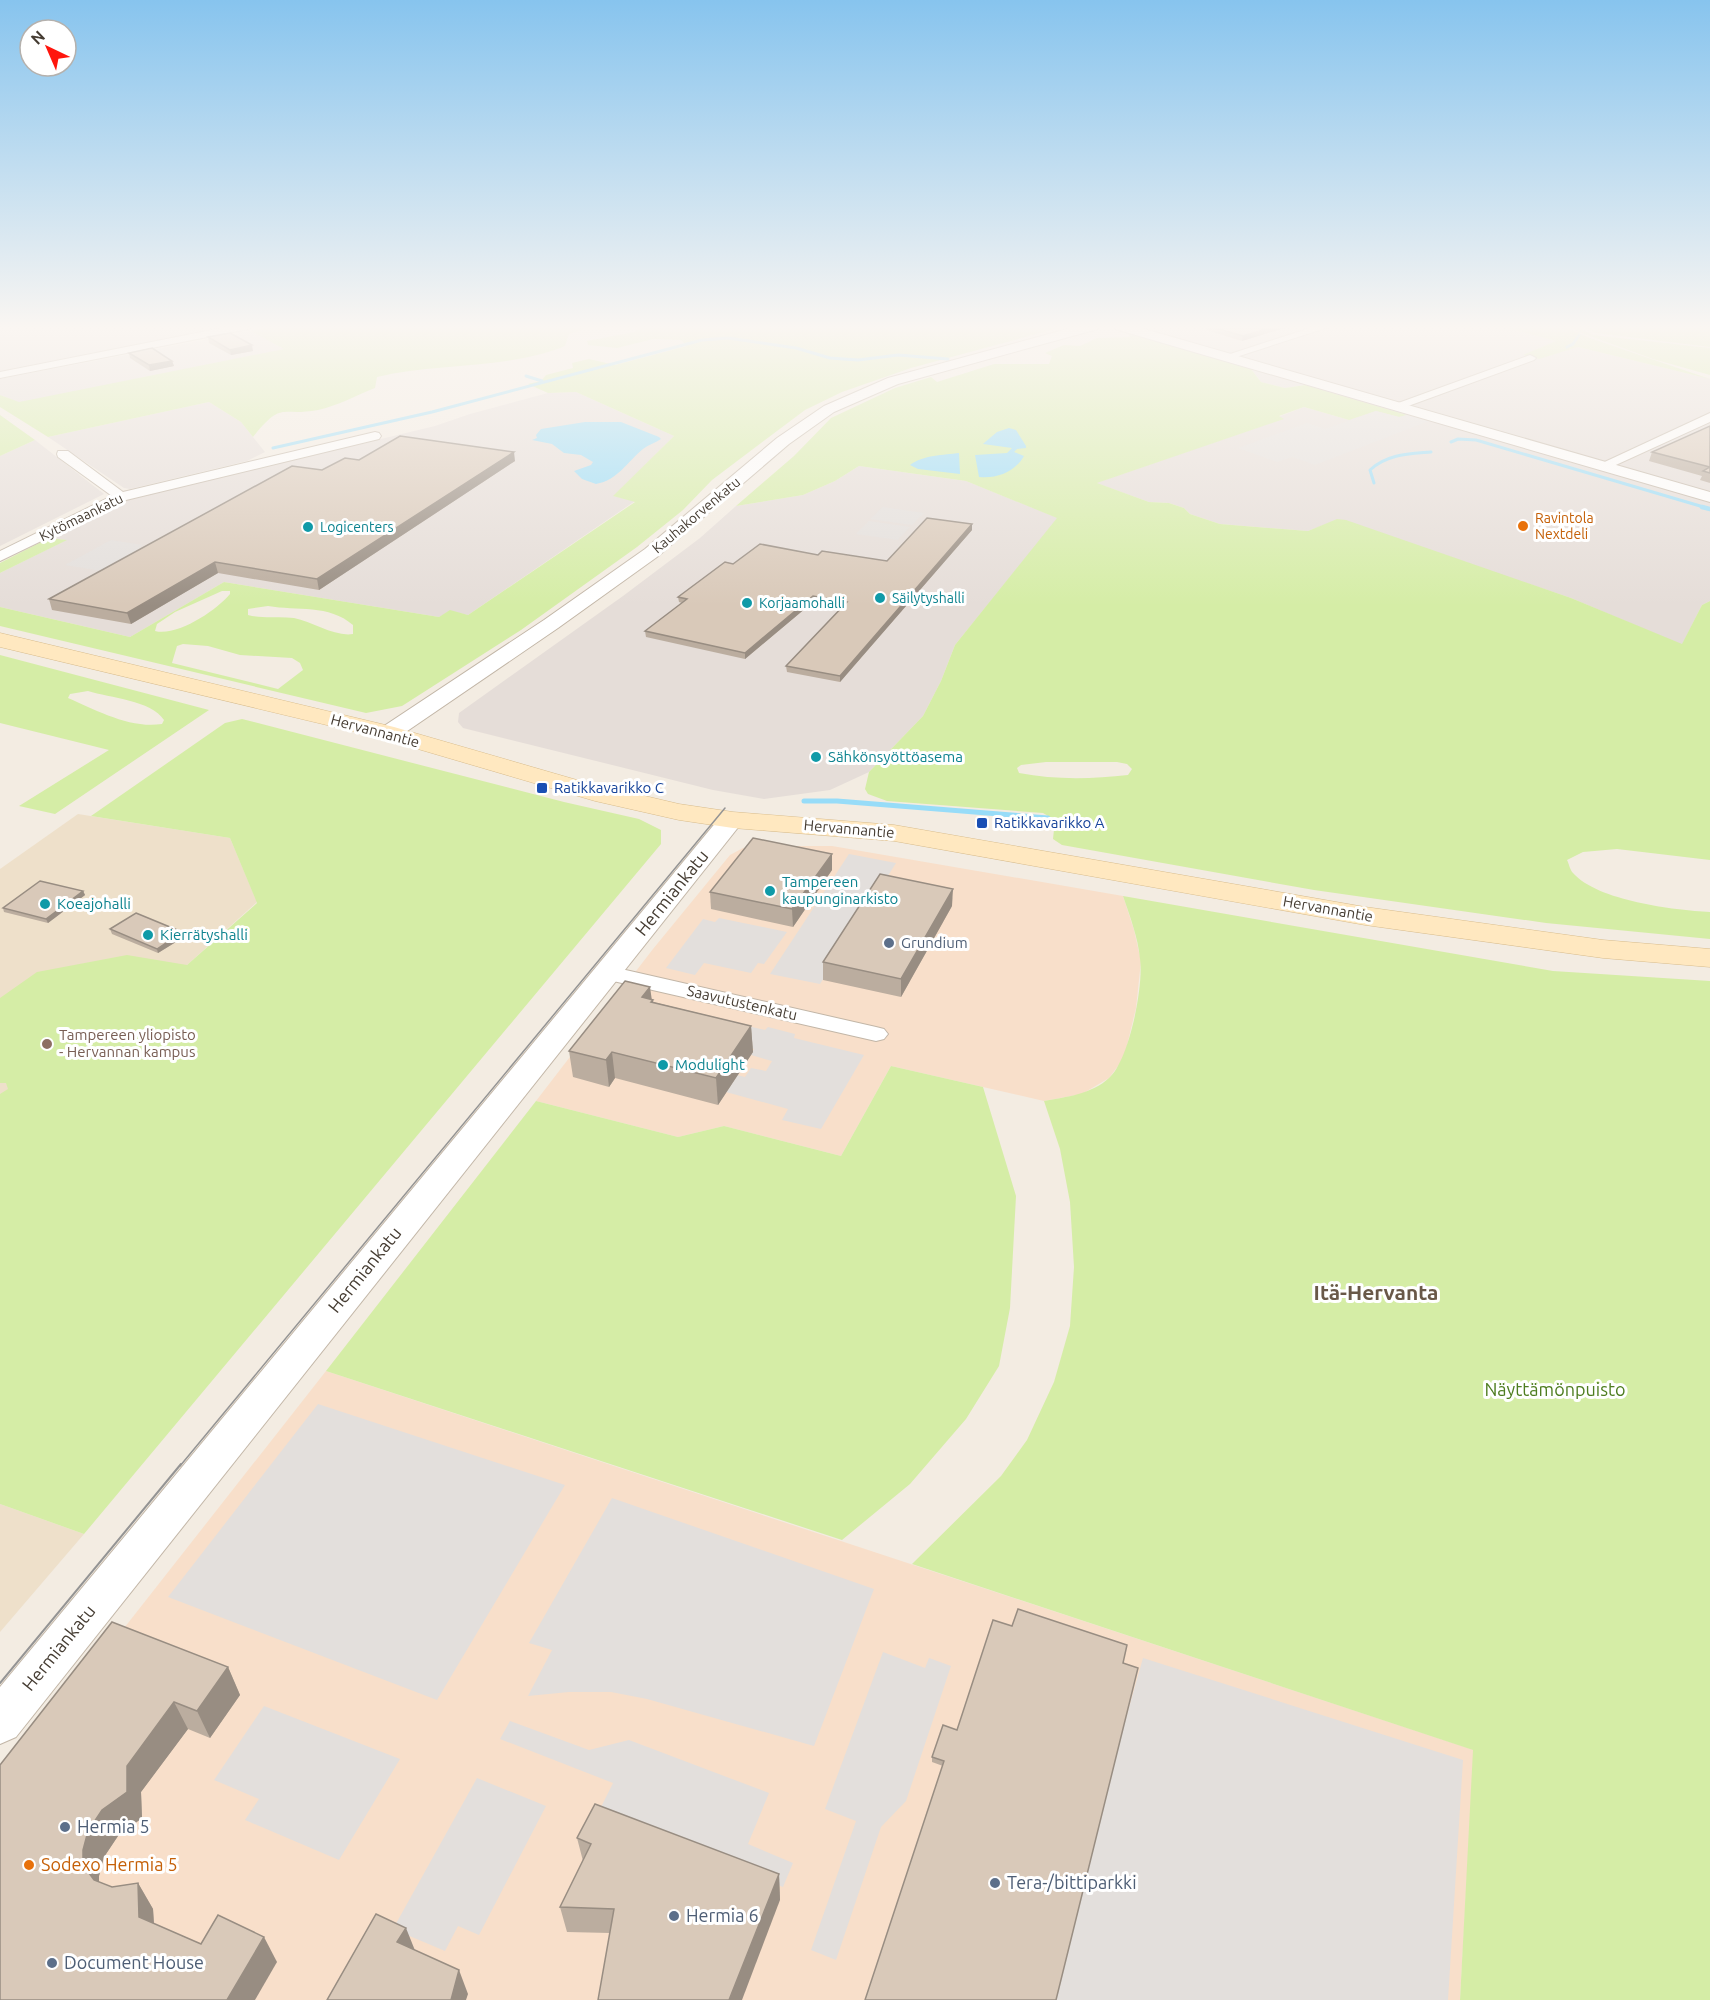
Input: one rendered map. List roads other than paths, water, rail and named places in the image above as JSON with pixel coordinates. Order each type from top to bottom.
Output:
[{"type":"main road","name":"Hervannantie","points":[[0,640],[389,733],[619,799],[681,813],[731,820],[894,832],[1365,916],[1603,949],[1710,958]]},
{"type":"street","name":"Kauhakorvenkatu","points":[[389,733],[551,624],[651,553],[783,441],[813,419]]},
{"type":"street","points":[[1444,419],[1710,497]]},
{"type":"street","points":[[1602,466],[1705,419]]},
{"type":"street","name":"Kytömaankatu","points":[[0,557],[121,496],[375,436]]},
{"type":"street","points":[[63,454],[121,496]]},
{"type":"street","name":"Hermiankatu","points":[[0,1722],[731,820]]},
{"type":"street","name":"Saavutustenkatu","points":[[608,973],[876,1034]]},
{"type":"water","points":[[585,422],[621,422],[661,439],[643,449],[616,475],[596,484],[582,479],[574,471],[591,465],[593,462],[581,455],[564,453],[552,444],[532,440],[537,438],[536,435],[541,429]]},
{"type":"water","points":[[1009,428],[1016,430],[1026,446],[1014,452],[1024,456],[1016,466],[1005,473],[992,477],[979,477],[975,455],[1007,453],[1012,448],[983,444],[997,432]]},
{"type":"water","points":[[959,453],[960,474],[918,469],[910,465],[927,457]]},
{"type":"waterway","points":[[273,448],[400,419]]},
{"type":"waterway","points":[[1451,442],[1458,439],[1476,440],[1707,508]]},
{"type":"waterway","points":[[1374,483],[1370,470],[1384,461],[1399,456],[1431,452]]},
{"type":"waterway","points":[[1702,507],[1710,509]]},
{"type":"waterway","points":[[804,801],[837,801],[1048,818]]},
{"type":"tram line","points":[[180,1466],[725,808]]},
{"type":"tram line","points":[[0,1683],[181,1464]]},
{"type":"place","name":"Ravintola Nextdeli","points":[[1523,526]]},
{"type":"place","name":"Logicenters","points":[[308,527]]},
{"type":"place","name":"Säilytyshalli","points":[[880,598]]},
{"type":"place","name":"Korjaamohalli","points":[[747,603]]},
{"type":"place","name":"Sähkönsyöttöasema","points":[[816,757]]},
{"type":"place","name":"Ratikkavarikko C","points":[[542,788]]},
{"type":"place","name":"Ratikkavarikko A","points":[[982,823]]},
{"type":"place","name":"Tampereen kaupunginarkisto","points":[[770,891]]},
{"type":"place","name":"Koeajohalli","points":[[45,904]]},
{"type":"place","name":"Kierrätyshalli","points":[[148,935]]},
{"type":"place","name":"Grundium","points":[[889,943]]},
{"type":"place","name":"Tampereen yliopisto - Hervannan kampus","points":[[47,1044]]},
{"type":"place","name":"Modulight","points":[[663,1065]]},
{"type":"place","name":"Hermia 5","points":[[65,1827]]},
{"type":"place","name":"Sodexo Hermia 5","points":[[29,1865]]},
{"type":"place","name":"Tera-/bittiparkki","points":[[995,1883]]},
{"type":"place","name":"Hermia 6","points":[[674,1916]]},
{"type":"place","name":"Document House","points":[[52,1963]]},
{"type":"district","name":"Itä-Hervanta","points":[[1376,1293]]},
{"type":"park label","name":"Näyttämönpuisto","points":[[1555,1390]]}]
